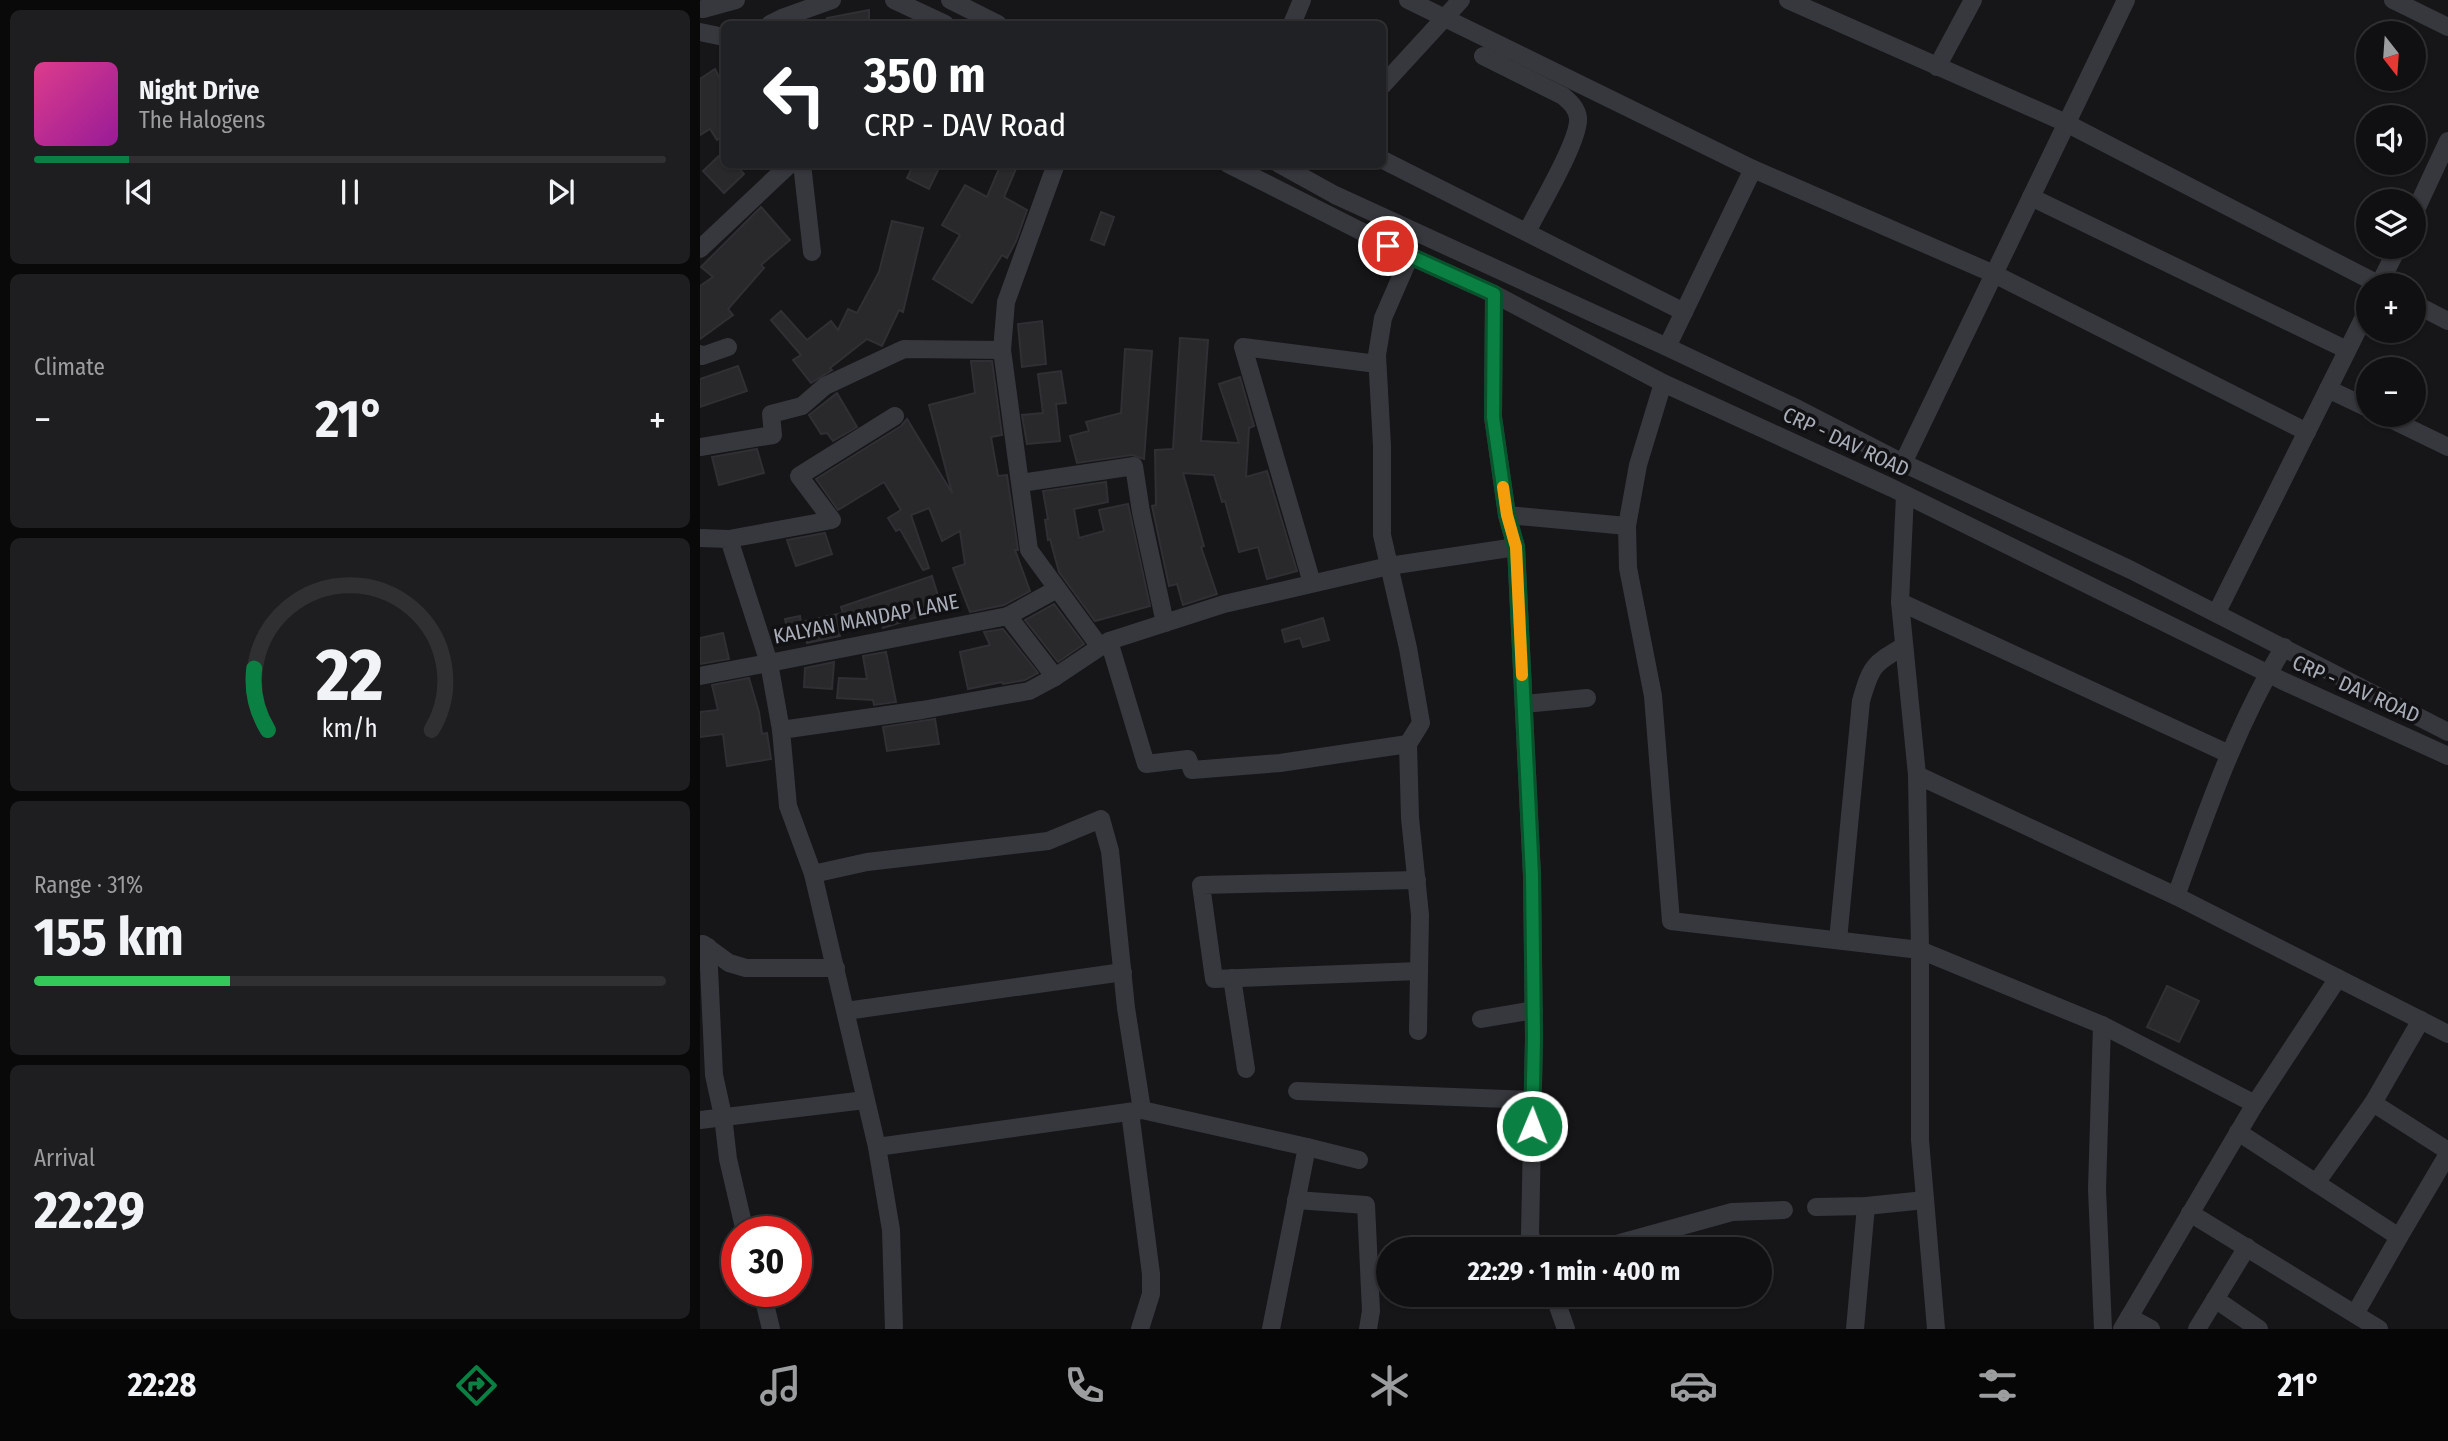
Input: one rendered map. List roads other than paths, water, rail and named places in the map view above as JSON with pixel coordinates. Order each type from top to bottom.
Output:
[{"type":"street","points":[[705,7],[736,0]]},
{"type":"street","points":[[776,21],[832,0]]},
{"type":"street","points":[[894,0],[939,21]]},
{"type":"street","points":[[950,0],[992,21]]},
{"type":"street","points":[[1293,21],[1302,0]]},
{"type":"street","points":[[1408,0],[1753,169],[1994,274],[2307,432]]},
{"type":"street","points":[[1386,82],[1461,0]]},
{"type":"street","points":[[1788,0],[2066,123],[2356,273]]},
{"type":"street","points":[[1937,67],[1973,0]]},
{"type":"street","points":[[1903,463],[2126,0]]},
{"type":"street","points":[[2393,0],[2448,27]]},
{"type":"street","points":[[700,32],[721,36]]},
{"type":"street","points":[[1483,56],[1563,96],[1572,103],[1578,115],[1575,136],[1527,232]]},
{"type":"street","points":[[2426,189],[2448,141]]},
{"type":"street","points":[[1386,162],[1684,312]]},
{"type":"street","points":[[700,248],[786,168]]},
{"type":"street","points":[[802,168],[812,252]]},
{"type":"street","points":[[1055,168],[1006,302],[1002,350],[1029,550],[1057,589],[1104,644],[1146,764],[1188,759],[1192,770],[1280,763],[1408,744]]},
{"type":"street","name":"CRP - DAV ROAD","points":[[1236,168],[1410,256],[1494,294],[1663,383],[1905,495],[2268,674],[2448,756]]},
{"type":"street","points":[[1667,347],[1753,169]]},
{"type":"street","name":"CRP - DAV ROAD","points":[[1306,170],[1335,195],[1774,398],[1903,463],[2217,612],[2448,732]]},
{"type":"street","points":[[2031,197],[2347,350]]},
{"type":"street","points":[[1410,256],[1383,318],[1377,364],[1382,446],[1382,536],[1408,648],[1421,723],[1408,744],[1410,818],[1420,915],[1418,1031]]},
{"type":"street","points":[[1494,294],[1493,417],[1507,515],[1516,547],[1532,876],[1534,1010],[1531,1237]]},
{"type":"street","points":[[2426,310],[2448,321]]},
{"type":"street","points":[[2217,612],[2356,332]]},
{"type":"street","points":[[700,354],[702,356],[728,347]]},
{"type":"street","points":[[1312,583],[1243,347],[1377,364]]},
{"type":"street","points":[[700,447],[773,435],[771,414],[802,406],[825,386],[904,349],[1002,350]]},
{"type":"street","points":[[1663,383],[1638,465],[1627,526],[1628,568],[1653,696],[1671,921],[1920,950],[2102,1025],[2255,1104]]},
{"type":"street","points":[[2328,389],[2356,402]]},
{"type":"street","points":[[1758,427],[1774,398]]},
{"type":"street","points":[[700,538],[729,539],[832,520],[799,475],[895,416]]},
{"type":"street","points":[[2407,427],[2448,447]]},
{"type":"street","points":[[1021,483],[1134,466],[1140,512],[1165,623]]},
{"type":"street","points":[[1905,495],[1900,602],[1917,775],[1920,1140],[1936,1329]]},
{"type":"street","points":[[1507,515],[1627,526]]},
{"type":"street","name":"KALYAN MANDAP LANE","points":[[729,539],[769,663],[1008,616],[1057,589]]},
{"type":"street","points":[[781,730],[922,710],[1028,691],[1055,677],[1104,644],[1224,604],[1389,566],[1516,547]]},
{"type":"street","points":[[1900,602],[2229,754]]},
{"type":"street","points":[[1008,616],[1055,677]]},
{"type":"street","points":[[1838,940],[1861,701],[1868,676],[1880,660],[1904,646]]},
{"type":"street","points":[[2176,895],[2229,754],[2284,647]]},
{"type":"street","points":[[700,676],[769,663],[781,730],[788,806],[813,874],[877,1147],[891,1230],[894,1329]]},
{"type":"street","points":[[1524,704],[1587,698]]},
{"type":"street","points":[[1917,775],[2176,895],[2448,1034]]},
{"type":"street","points":[[813,874],[867,862],[1048,841],[1101,819],[1110,851],[1152,1273],[1151,1294],[1140,1329]]},
{"type":"street","points":[[1417,880],[1201,885],[1214,979],[1419,971]]},
{"type":"street","points":[[704,944],[729,963],[746,968],[836,968]]},
{"type":"street","points":[[704,944],[714,1075],[740,1216]]},
{"type":"street","points":[[846,1012],[1123,972]]},
{"type":"street","points":[[1233,978],[1246,1069]]},
{"type":"street","points":[[2151,1329],[2125,1323],[2255,1104],[2338,978]]},
{"type":"street","points":[[1481,1019],[1534,1010]]},
{"type":"street","points":[[2316,1183],[2372,1103],[2421,1020]]},
{"type":"street","points":[[2102,1025],[2097,1189],[2103,1329]]},
{"type":"street","points":[[1297,1091],[1532,1100]]},
{"type":"street","points":[[700,1120],[865,1100]]},
{"type":"street","points":[[2355,1314],[2448,1153],[2372,1103]]},
{"type":"street","points":[[877,1147],[1136,1111],[1359,1160]]},
{"type":"street","points":[[2238,1132],[2399,1237]]},
{"type":"street","points":[[1271,1329],[1307,1147]]},
{"type":"street","points":[[1296,1200],[1366,1205],[1371,1311],[1368,1329]]},
{"type":"street","points":[[1816,1207],[1867,1206],[1925,1200]]},
{"type":"street","points":[[1855,1329],[1867,1206]]},
{"type":"street","points":[[1642,1237],[1732,1212],[1784,1210]]},
{"type":"street","points":[[2190,1213],[2379,1329]]},
{"type":"street","points":[[2197,1329],[2247,1247]]},
{"type":"street","points":[[2215,1299],[2259,1329]]},
{"type":"street","points":[[766,1307],[771,1329]]},
{"type":"street","points":[[1558,1307],[1566,1329]]}]
